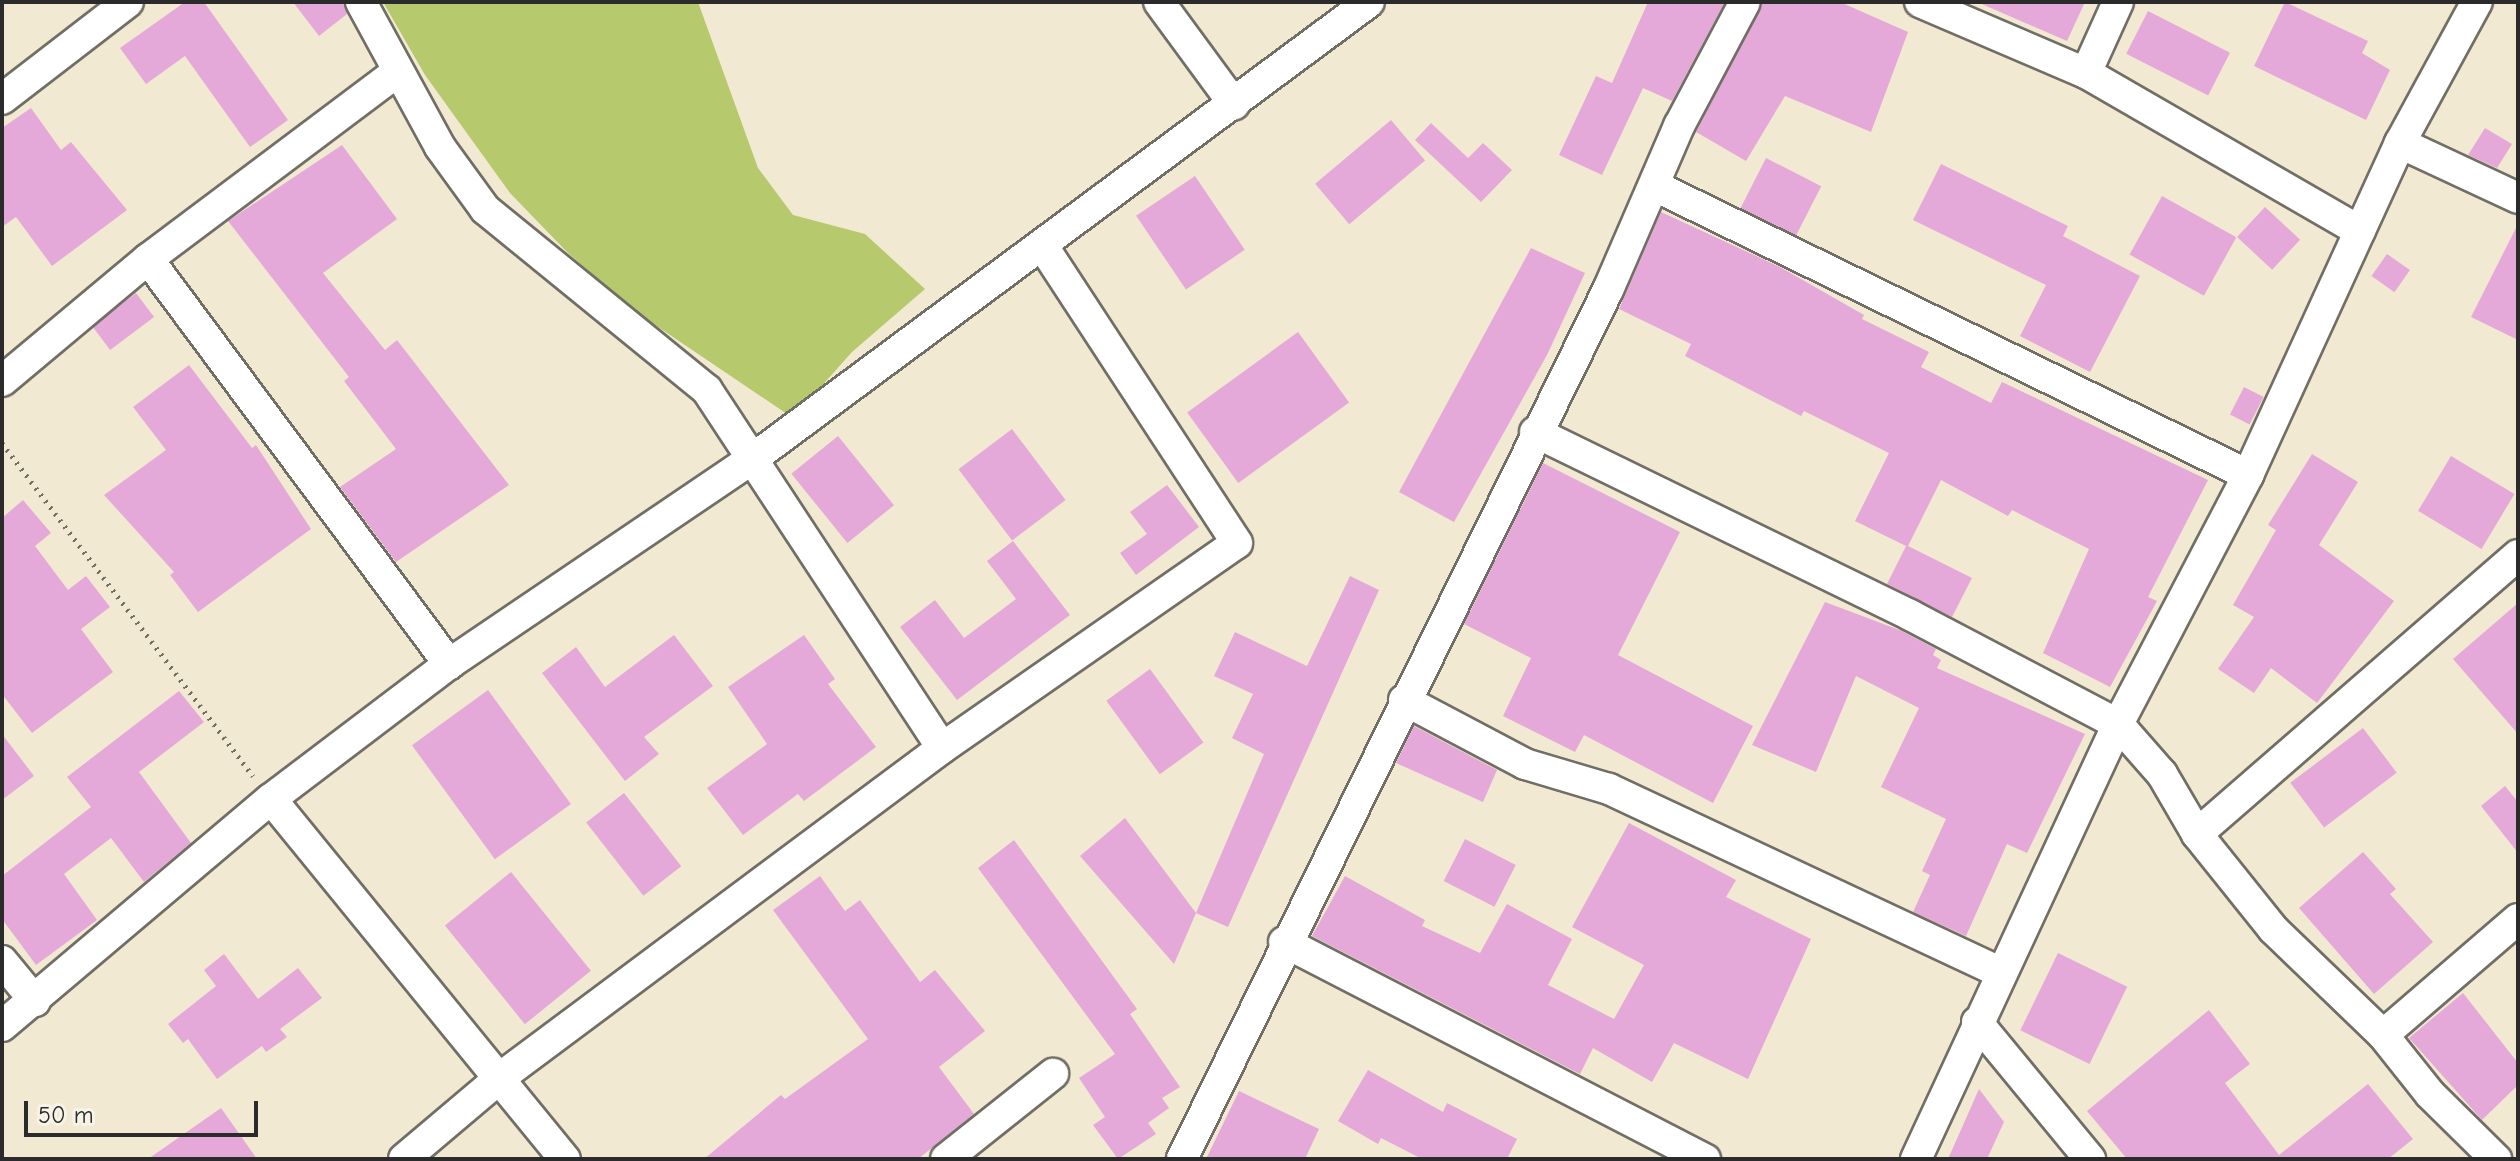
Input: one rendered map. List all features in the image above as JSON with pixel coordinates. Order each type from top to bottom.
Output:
[{"type":"street","points":[[2,99],[128,2]]},
{"type":"street","points":[[361,2],[440,147],[485,209],[707,390],[755,457],[942,748]]},
{"type":"street","points":[[1159,2],[1234,104]]},
{"type":"street","points":[[2,1026],[271,799],[449,664],[755,457],[1369,2]]},
{"type":"street","points":[[1182,1159],[1284,942],[1655,186],[1679,126],[1745,2]]},
{"type":"street","points":[[1920,2],[2086,73],[2360,231]]},
{"type":"street","points":[[2086,73],[2118,2]]},
{"type":"street","points":[[1916,1159],[2000,972],[2118,724],[2248,475],[2400,143],[2477,2]]},
{"type":"street","points":[[2,381],[148,259],[397,72]]},
{"type":"street","points":[[2400,143],[2518,198]]},
{"type":"street","points":[[1655,186],[2248,475]]},
{"type":"street","points":[[404,1159],[501,1077],[942,748],[1237,543],[1042,245]]},
{"type":"street","points":[[148,259],[449,664]]},
{"type":"street","points":[[1535,432],[1910,615],[2118,724],[2162,774],[2197,834],[2273,929],[2383,1035],[2430,1094],[2496,1159]]},
{"type":"street","points":[[2197,834],[2518,555]]},
{"type":"street","points":[[1404,700],[1525,764],[1609,789],[2000,972]]},
{"type":"street","points":[[271,799],[565,1159]]},
{"type":"street","points":[[2383,1035],[2518,919]]},
{"type":"street","points":[[1284,942],[1705,1159]]},
{"type":"street","points":[[2,961],[35,1001]]},
{"type":"street","points":[[1977,1022],[2090,1159]]},
{"type":"street","points":[[946,1159],[1053,1074]]},
{"type":"path","points":[[2,443],[271,799]]},
{"type":"green space","points":[[383,2],[698,2],[758,168],[793,215],[865,234],[925,289],[852,352],[793,418],[636,312],[568,253],[510,193],[425,75]]},
{"type":"building","points":[[185,2],[204,2],[288,120],[250,147],[185,56],[146,84],[120,48]]},
{"type":"building","points":[[293,2],[343,2],[347,14],[319,36]]},
{"type":"building","points":[[1648,2],[1725,2],[1672,101],[1643,88],[1602,175],[1559,155],[1596,76],[1612,83]]},
{"type":"building","points":[[1763,2],[1840,2],[1908,32],[1871,132],[1785,96],[1746,161],[1696,132]]},
{"type":"building","points":[[1977,2],[2085,2],[2067,41]]},
{"type":"building","points":[[2285,2],[2368,41],[2362,53],[2390,70],[2366,120],[2254,66]]},
{"type":"building","points":[[2148,11],[2230,53],[2208,96],[2126,54]]},
{"type":"building","points":[[31,108],[61,150],[71,142],[127,210],[52,266],[16,217],[2,227],[2,128]]},
{"type":"building","points":[[1391,120],[1425,161],[1349,224],[1315,184]]},
{"type":"building","points":[[1431,123],[1468,158],[1483,143],[1512,170],[1481,202],[1415,140]]},
{"type":"building","points":[[2485,128],[2512,144],[2497,168],[2468,155]]},
{"type":"building","points":[[342,145],[397,219],[323,273],[385,350],[397,340],[509,485],[396,562],[340,487],[396,449],[344,381],[349,377],[228,221]]},
{"type":"building","points":[[1766,158],[1821,186],[1796,236],[1741,208]]},
{"type":"building","points":[[1941,164],[2068,226],[2063,236],[2140,276],[2090,372],[2020,336],[2046,285],[1913,220]]},
{"type":"building","points":[[1195,176],[1245,250],[1186,289],[1136,216]]},
{"type":"building","points":[[2162,196],[2236,237],[2204,296],[2130,255]]},
{"type":"building","points":[[2265,207],[2300,240],[2272,270],[2237,237]]},
{"type":"building","points":[[1661,212],[1780,267],[1864,315],[1862,319],[1929,352],[1921,367],[1991,403],[2002,382],[2208,480],[2148,597],[2157,601],[2110,687],[2043,653],[2089,549],[2012,510],[2008,516],[1941,480],[1908,546],[1972,578],[1952,617],[1887,584],[1906,546],[1855,521],[1889,453],[1804,411],[1801,416],[1685,356],[1691,344],[1619,309]]},
{"type":"building","points":[[2518,224],[2518,340],[2471,317]]},
{"type":"building","points":[[1531,248],[1585,273],[1547,355],[1454,522],[1399,492]]},
{"type":"building","points":[[2387,254],[2410,270],[2394,292],[2372,276]]},
{"type":"building","points":[[136,293],[154,317],[110,350],[92,326]]},
{"type":"building","points":[[1298,332],[1349,402],[1238,483],[1187,413]]},
{"type":"building","points":[[189,365],[252,448],[256,445],[311,529],[198,612],[170,575],[174,572],[104,495],[166,450],[133,407]]},
{"type":"building","points":[[2244,387],[2264,397],[2250,425],[2230,415]]},
{"type":"building","points":[[1012,429],[1066,500],[1012,540],[958,469]]},
{"type":"building","points":[[838,436],[894,505],[847,543],[791,474]]},
{"type":"building","points":[[2312,454],[2358,482],[2319,545],[2394,601],[2317,703],[2271,668],[2254,693],[2218,669],[2254,617],[2233,605],[2276,530],[2268,525]]},
{"type":"building","points":[[2451,456],[2514,494],[2481,549],[2418,511]]},
{"type":"building","points":[[1543,463],[1680,532],[1618,655],[1753,726],[1713,803],[1584,735],[1575,752],[1503,716],[1531,658],[1464,624]]},
{"type":"building","points":[[1167,485],[1199,527],[1136,575],[1120,553],[1147,534],[1130,512]]},
{"type":"building","points":[[23,500],[51,533],[35,546],[68,590],[86,576],[110,607],[81,629],[113,672],[32,733],[2,694],[2,518]]},
{"type":"building","points":[[1013,541],[1070,615],[957,700],[900,627],[935,600],[964,638],[1016,599],[987,561]]},
{"type":"building","points":[[1350,576],[1379,590],[1228,927],[1196,913],[1264,754],[1232,738],[1253,694],[1214,676],[1235,632],[1307,666]]},
{"type":"building","points":[[1825,602],[1902,631],[1936,649],[1933,655],[1941,660],[1937,668],[2085,734],[2027,853],[2007,844],[1966,936],[1913,912],[1930,875],[1922,871],[1946,819],[1881,787],[1919,708],[1856,676],[1816,772],[1752,745]]},
{"type":"building","points":[[2518,603],[2518,734],[2453,659]]},
{"type":"building","points":[[674,635],[713,686],[644,737],[659,754],[625,781],[542,673],[576,647],[605,687]]},
{"type":"building","points":[[804,635],[835,679],[828,684],[876,747],[804,801],[798,794],[743,835],[707,788],[767,744],[728,687]]},
{"type":"building","points":[[1150,669],[1203,743],[1160,774],[1106,701]]},
{"type":"building","points":[[488,690],[571,804],[495,859],[412,745]]},
{"type":"building","points":[[179,691],[204,722],[139,772],[191,843],[144,882],[111,838],[64,874],[97,920],[36,965],[2,919],[2,876],[91,807],[67,777]]},
{"type":"building","points":[[1414,726],[1497,770],[1483,802],[1396,763]]},
{"type":"building","points":[[2363,728],[2397,773],[2324,827],[2290,783]]},
{"type":"building","points":[[2,734],[34,776],[2,800]]},
{"type":"building","points":[[2505,786],[2518,802],[2518,853],[2481,806]]},
{"type":"building","points":[[624,793],[681,866],[643,896],[586,823]]},
{"type":"building","points":[[1125,818],[1196,913],[1174,964],[1080,856]]},
{"type":"building","points":[[1629,823],[1736,880],[1726,897],[1811,939],[1748,1079],[1674,1043],[1652,1082],[1593,1048],[1580,1074],[1312,936],[1345,876],[1425,920],[1422,926],[1480,953],[1507,904],[1572,939],[1548,985],[1614,1019],[1644,965],[1572,927]]},
{"type":"building","points":[[1465,839],[1516,865],[1494,907],[1444,881]]},
{"type":"building","points":[[1014,840],[1137,1009],[1130,1014],[1180,1087],[1162,1098],[1169,1108],[1148,1123],[1156,1134],[1118,1159],[1093,1125],[1105,1117],[1079,1078],[1115,1054],[978,868]]},
{"type":"building","points":[[2363,852],[2396,889],[2390,894],[2433,942],[2374,994],[2299,908]]},
{"type":"building","points":[[511,872],[591,971],[525,1024],[445,925]]},
{"type":"building","points":[[820,876],[845,911],[860,900],[920,982],[935,970],[985,1031],[939,1067],[974,1114],[918,1159],[704,1159],[781,1095],[785,1099],[868,1039],[773,910]]},
{"type":"building","points":[[2058,953],[2127,987],[2090,1064],[2020,1030]]},
{"type":"building","points":[[224,954],[258,999],[298,968],[322,998],[280,1029],[287,1037],[266,1052],[262,1046],[217,1079],[188,1039],[183,1043],[168,1024],[216,986],[204,970]]},
{"type":"building","points":[[2463,993],[2518,1063],[2518,1085],[2482,1120],[2409,1038]]},
{"type":"building","points":[[2209,1010],[2250,1064],[2225,1083],[2279,1155],[2368,1084],[2413,1139],[2388,1159],[2127,1159],[2087,1111]]},
{"type":"building","points":[[1368,1070],[1443,1112],[1447,1103],[1517,1139],[1507,1159],[1422,1159],[1381,1138],[1378,1144],[1338,1121]]},
{"type":"building","points":[[1979,1089],[2004,1122],[1987,1159],[1948,1159]]},
{"type":"building","points":[[1239,1091],[1319,1129],[1305,1159],[1206,1159]]},
{"type":"building","points":[[221,1108],[257,1159],[148,1159]]}]
